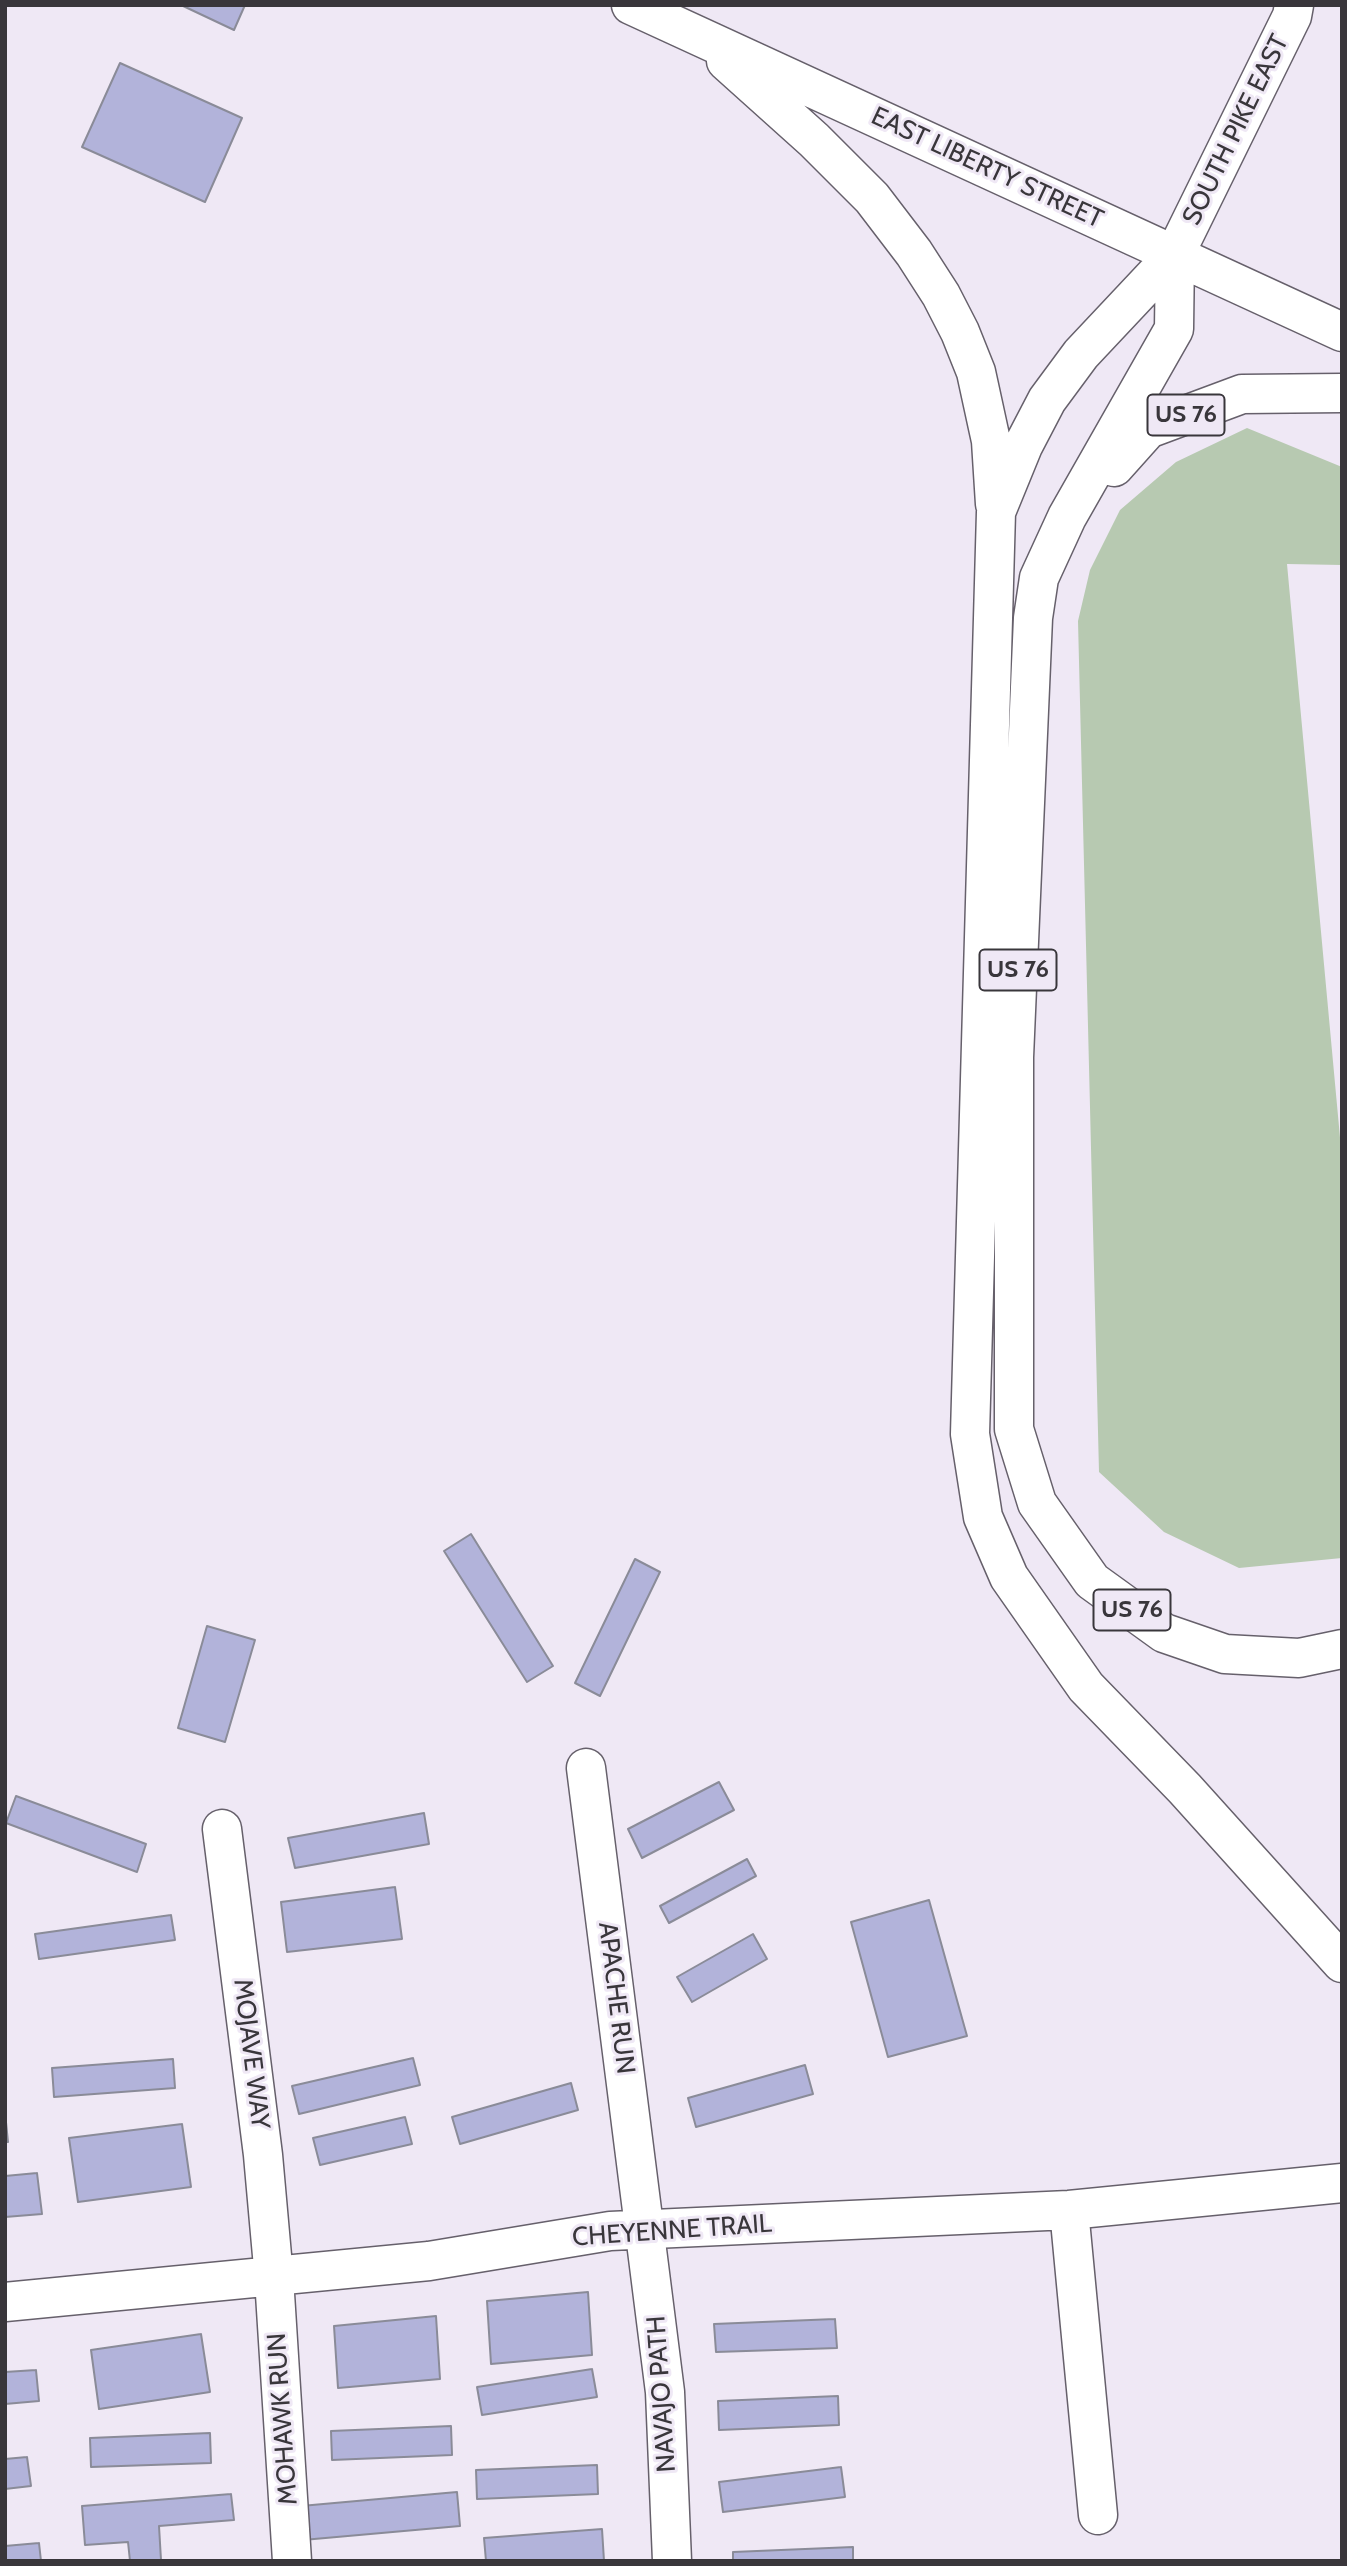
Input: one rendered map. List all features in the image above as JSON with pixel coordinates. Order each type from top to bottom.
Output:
[{"type":"main road","name":"EAST LIBERTY STREET","points":[[631,5],[1342,332]]},
{"type":"main road","name":"SOUTH PIKE EAST","points":[[1175,254],[1292,16],[1294,5]]},
{"type":"main road","points":[[698,36],[814,140],[872,198],[914,253],[941,295],[960,332],[976,372],[991,441],[996,512],[970,1434],[983,1517],[1009,1577],[1087,1686],[1185,1789],[1342,1963]]},
{"type":"main road","points":[[996,512],[1023,446],[1047,400],[1081,354],[1175,254]]},
{"type":"main road","points":[[1067,517],[1174,329],[1175,254]]},
{"type":"main road","name":"US 76","points":[[1342,393],[1242,394],[1148,429],[1067,517],[1038,578],[1033,618],[1014,1057],[1014,1429],[1037,1503],[1092,1580],[1164,1633],[1225,1654],[1299,1658],[1342,1649]]},
{"type":"main road","name":"APACHE RUN","points":[[586,1768],[646,2229]]},
{"type":"main road","name":"MOJAVE WAY","points":[[222,1829],[263,2155],[274,2278]]},
{"type":"main road","name":"CHEYENNE TRAIL","points":[[5,2302],[429,2262],[610,2231],[1069,2210],[1342,2183]]},
{"type":"main road","points":[[1069,2210],[1098,2515]]},
{"type":"main road","name":"NAVAJO PATH","points":[[646,2229],[665,2392],[672,2561]]},
{"type":"main road","name":"MOHAWK RUN","points":[[274,2278],[292,2561]]},
{"type":"green space","points":[[1247,428],[1342,467],[1342,565],[1287,564],[1342,1159],[1342,1558],[1239,1568],[1164,1532],[1099,1472],[1078,621],[1090,570],[1120,510],[1176,462]]},
{"type":"building","points":[[181,5],[245,5],[234,30]]},
{"type":"building","points":[[120,63],[242,118],[205,202],[82,147]]},
{"type":"building","points":[[471,1534],[553,1666],[527,1682],[444,1551]]},
{"type":"building","points":[[635,1559],[660,1572],[600,1696],[575,1683]]},
{"type":"building","points":[[207,1626],[255,1640],[225,1742],[178,1728]]},
{"type":"building","points":[[719,1782],[734,1810],[642,1858],[628,1829]]},
{"type":"building","points":[[16,1796],[146,1844],[137,1872],[6,1823]]},
{"type":"building","points":[[424,1813],[429,1844],[295,1868],[288,1838]]},
{"type":"building","points":[[747,1859],[756,1876],[669,1923],[660,1906]]},
{"type":"building","points":[[395,1887],[402,1939],[287,1952],[281,1902]]},
{"type":"building","points":[[929,1900],[967,2036],[888,2057],[851,1922]]},
{"type":"building","points":[[171,1915],[175,1940],[39,1959],[35,1934]]},
{"type":"building","points":[[753,1934],[767,1959],[692,2002],[677,1977]]},
{"type":"building","points":[[413,2058],[420,2085],[299,2114],[292,2086]]},
{"type":"building","points":[[173,2059],[175,2088],[54,2097],[52,2068]]},
{"type":"building","points":[[805,2065],[813,2094],[696,2127],[688,2098]]},
{"type":"building","points":[[571,2083],[578,2110],[460,2144],[452,2117]]},
{"type":"building","points":[[5,2112],[8,2142],[5,2142]]},
{"type":"building","points":[[405,2117],[412,2144],[320,2165],[313,2138]]},
{"type":"building","points":[[182,2124],[191,2187],[78,2202],[69,2138]]},
{"type":"building","points":[[37,2173],[42,2214],[5,2217],[5,2176]]},
{"type":"building","points":[[588,2292],[592,2355],[491,2364],[487,2301]]},
{"type":"building","points":[[436,2316],[440,2379],[338,2388],[334,2326]]},
{"type":"building","points":[[835,2319],[837,2348],[716,2352],[714,2324]]},
{"type":"building","points":[[201,2334],[210,2392],[99,2409],[91,2350]]},
{"type":"building","points":[[592,2369],[597,2397],[482,2415],[477,2387]]},
{"type":"building","points":[[36,2370],[39,2401],[5,2404],[5,2372]]},
{"type":"building","points":[[838,2396],[839,2425],[719,2430],[718,2401]]},
{"type":"building","points":[[451,2426],[452,2455],[332,2460],[331,2431]]},
{"type":"building","points":[[210,2433],[211,2463],[91,2467],[90,2438]]},
{"type":"building","points":[[27,2457],[31,2486],[5,2489],[5,2459]]},
{"type":"building","points":[[597,2465],[598,2494],[477,2499],[476,2470]]},
{"type":"building","points":[[841,2467],[845,2497],[723,2512],[719,2482]]},
{"type":"building","points":[[457,2492],[460,2526],[303,2540],[301,2506]]},
{"type":"building","points":[[231,2494],[234,2520],[159,2526],[161,2560],[130,2561],[128,2542],[85,2545],[82,2506]]},
{"type":"building","points":[[602,2529],[604,2561],[486,2561],[484,2538]]},
{"type":"building","points":[[39,2543],[41,2561],[5,2561],[5,2546]]},
{"type":"building","points":[[853,2547],[853,2561],[733,2561],[733,2552]]}]
